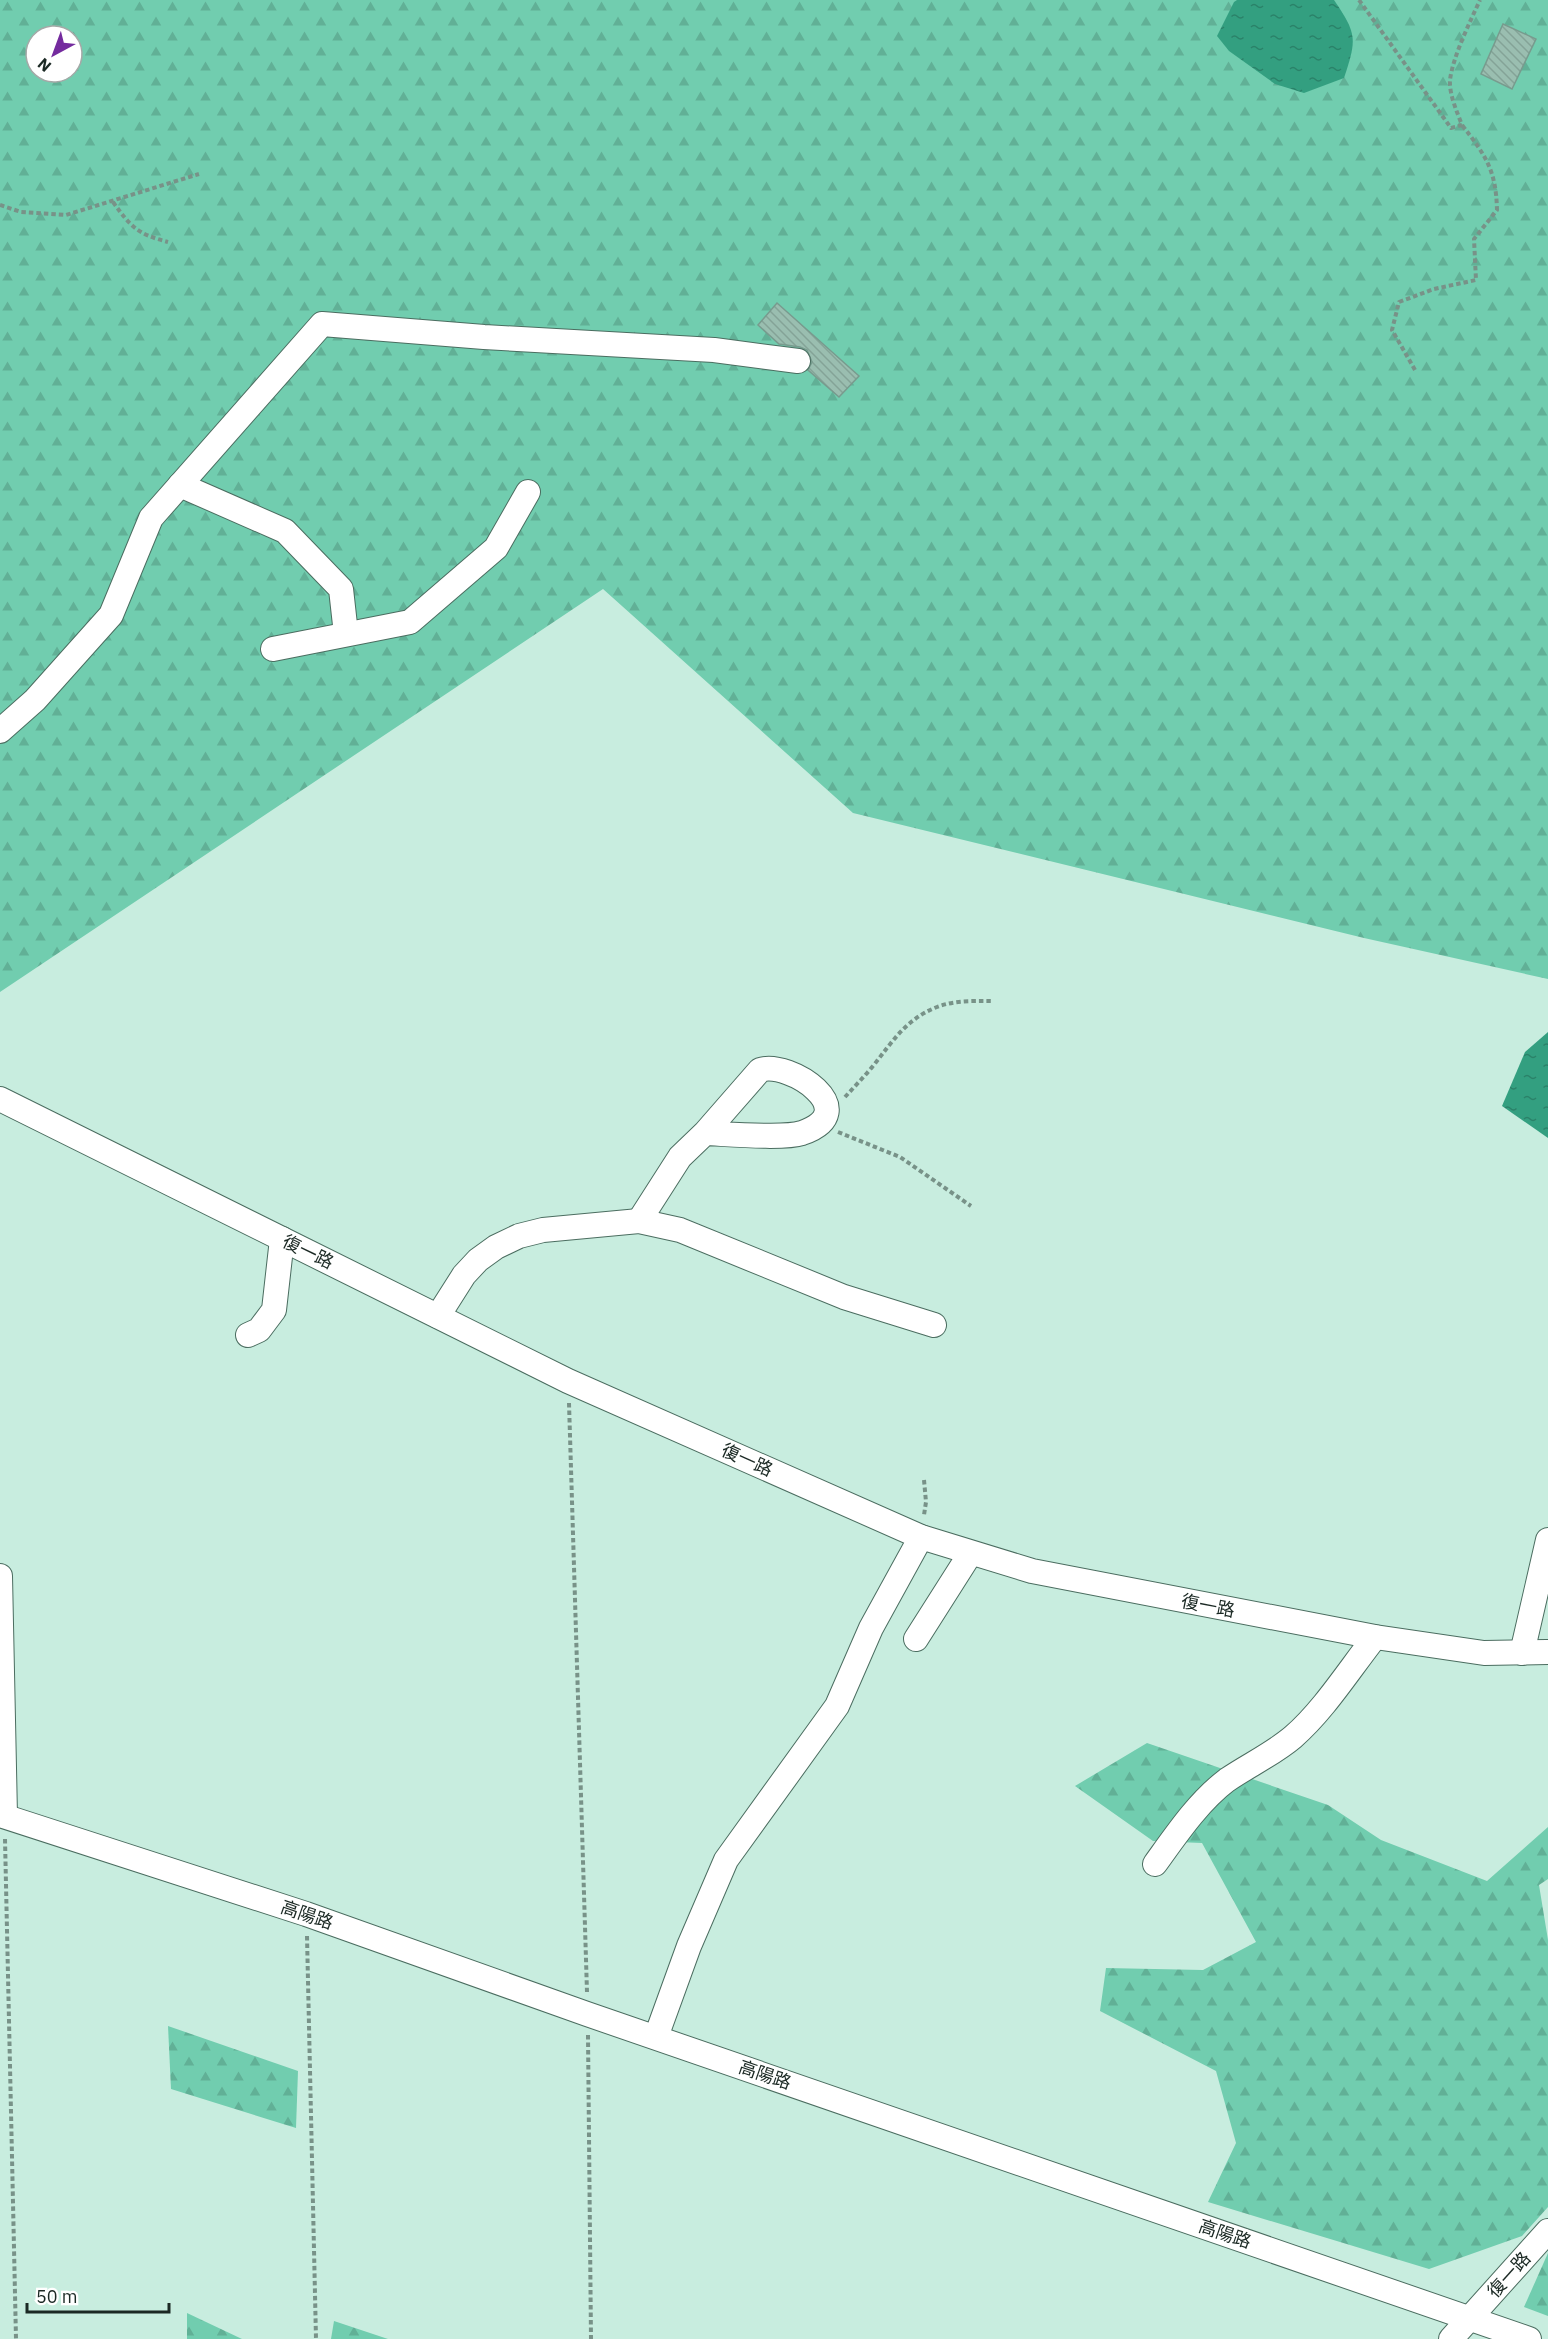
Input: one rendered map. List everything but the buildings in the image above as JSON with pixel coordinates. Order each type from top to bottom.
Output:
[{"type":"street","points":[[0,730],[35,700],[111,615],[151,518],[322,324],[484,337],[714,350],[798,361]]},
{"type":"street","points":[[180,485],[285,531],[341,589],[346,634]]},
{"type":"street","points":[[273,649],[410,622],[496,548],[528,492]]},
{"type":"street","points":[[639,1221],[680,1157],[705,1134],[760,1070],[768,1067],[777,1068],[817,1090],[824,1097],[827,1105],[822,1119],[803,1132],[788,1135],[705,1134]]},
{"type":"street","name":"復一路","points":[[0,1099],[568,1381],[921,1537],[970,1554],[1032,1571],[1375,1637],[1445,1648],[1522,1653],[1548,1652]]},
{"type":"street","points":[[438,1316],[464,1275],[478,1260],[496,1247],[519,1236],[543,1230],[639,1221],[680,1230],[844,1297],[934,1325]]},
{"type":"street","points":[[248,1335],[259,1330],[274,1310],[282,1239]]},
{"type":"street","points":[[656,2037],[689,1946],[726,1860],[837,1706],[871,1628],[921,1537]]},
{"type":"street","points":[[1522,1653],[1548,1540]]},
{"type":"street","points":[[916,1639],[970,1554]]},
{"type":"street","points":[[0,1576],[2,1816]]},
{"type":"street","points":[[1155,1864],[1208,1798],[1227,1781],[1293,1737],[1375,1637]]},
{"type":"street","name":"高陽路","points":[[2,1816],[306,1914],[587,2014],[1529,2339]]},
{"type":"street","name":"復一路","points":[[1451,2339],[1548,2231]]},
{"type":"path","points":[[1359,0],[1451,128],[1462,125]]},
{"type":"path","points":[[1415,370],[1392,330],[1400,302],[1434,289],[1476,280],[1474,239],[1497,210],[1496,186],[1484,153],[1462,125],[1450,81],[1480,0]]},
{"type":"path","points":[[0,205],[21,212],[66,215],[199,174]]},
{"type":"path","points":[[113,202],[128,223],[145,236],[168,242]]},
{"type":"path","points":[[971,1206],[900,1157],[822,1119],[872,1067],[900,1031],[919,1016],[939,1006],[965,1001],[993,1001]]},
{"type":"path","points":[[568,1381],[587,2014],[591,2339]]},
{"type":"path","points":[[921,1537],[926,1502],[924,1480]]},
{"type":"path","points":[[2,1816],[16,2339]]},
{"type":"path","points":[[306,1914],[316,2339]]},
{"type":"green space","points":[[0,0],[1548,0],[1548,979],[1364,938],[853,813],[603,589],[0,992]]},
{"type":"green space","points":[[1147,1743],[1328,1805],[1381,1840],[1487,1881],[1548,1827],[1548,1879],[1539,1885],[1548,1940],[1548,2207],[1522,2236],[1429,2269],[1208,2202],[1236,2143],[1216,2071],[1100,2011],[1106,1968],[1203,1970],[1256,1942],[1202,1843],[1153,1841],[1075,1786]]},
{"type":"green space","points":[[168,2026],[298,2071],[296,2128],[171,2089]]},
{"type":"green space","points":[[1548,2253],[1548,2316],[1524,2307]]},
{"type":"green space","points":[[187,2313],[242,2339],[187,2339]]},
{"type":"green space","points":[[334,2321],[388,2339],[331,2339]]},
{"type":"water","points":[[1237,0],[1334,0],[1351,29],[1353,45],[1344,78],[1304,93],[1275,84],[1229,51],[1217,36]]},
{"type":"water","points":[[1548,1032],[1548,1138],[1502,1106],[1525,1052]]}]
